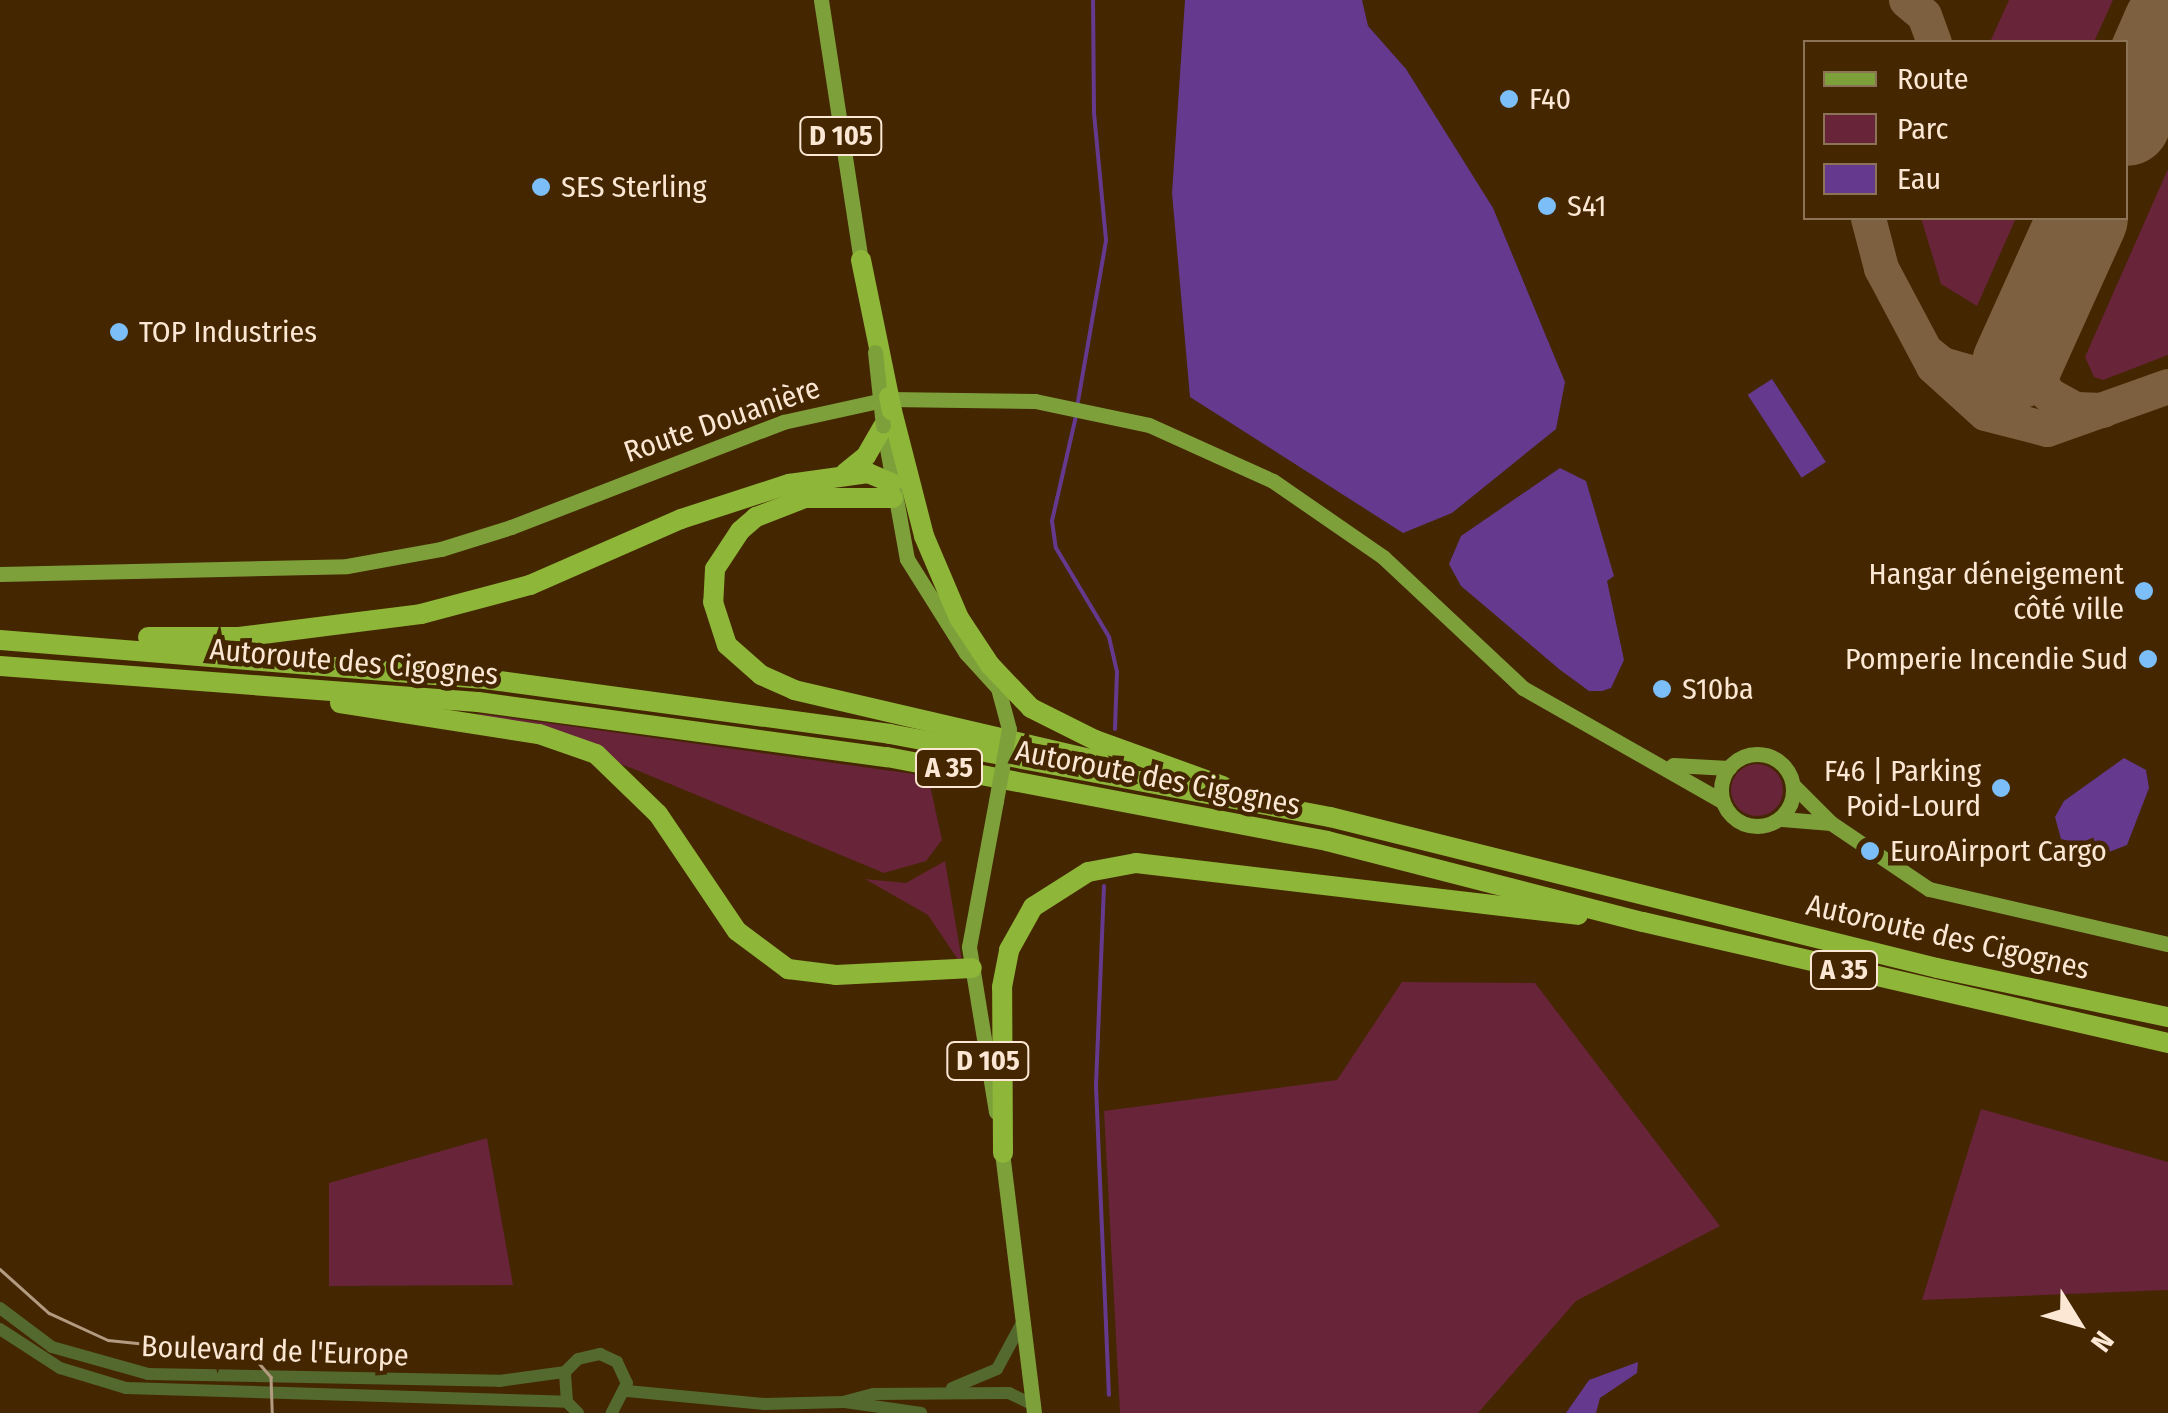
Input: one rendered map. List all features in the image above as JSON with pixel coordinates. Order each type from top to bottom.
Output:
[{"type":"highway","points":[[861,260],[886,384],[887,419],[924,536],[959,618],[990,665],[1031,708],[1095,740],[1286,808]]},
{"type":"highway","points":[[845,473],[866,456],[887,419]]},
{"type":"highway","points":[[92,644],[317,630],[440,610],[530,585],[722,504],[845,473],[868,473],[893,491]]},
{"type":"highway","points":[[893,491],[805,498],[756,517],[740,531],[716,569],[713,602],[738,658],[780,684],[836,702],[1286,808]]},
{"type":"highway","name":"Autoroute des Cigognes","points":[[0,640],[92,644],[477,678],[870,731],[1286,808],[1937,968],[2168,1017]]},
{"type":"highway","name":"Autoroute des Cigognes","points":[[0,666],[242,680],[478,702],[887,757],[1327,841],[1644,922],[2168,1043]]},
{"type":"highway","points":[[242,680],[276,696],[439,715],[538,734],[596,754],[658,814],[737,931],[788,970],[836,975],[971,958]]},
{"type":"highway","points":[[1003,1154],[1002,987],[1009,950],[1034,907],[1088,872],[1136,863],[1644,922]]},
{"type":"main road","name":"D 105","points":[[820,4],[887,419],[893,491],[907,560],[966,652],[998,688],[1009,729],[971,958],[1003,1154],[1034,1409]]},
{"type":"main road","name":"Route Douanière","points":[[0,574],[347,566],[440,549],[510,527],[798,419],[888,400],[1035,401],[1149,425],[1286,488],[1383,557],[1523,688],[1596,734],[1663,764],[1722,801]]},
{"type":"main road","points":[[1831,823],[1782,819],[1751,826],[1722,801],[1728,768],[1746,755],[1770,755],[1831,823],[1940,894],[2168,944]]},
{"type":"main road","name":"Route Douanière","points":[[1663,764],[1728,768]]},
{"type":"main road","points":[[1782,819],[1794,786]]},
{"type":"street","name":"Boulevard de l'Europe","points":[[0,1308],[52,1347],[148,1374],[515,1381],[566,1372],[578,1359],[600,1354],[624,1371],[627,1391]]},
{"type":"street","points":[[940,1392],[998,1369],[1023,1321]]},
{"type":"street","name":"Boulevard de l'Europe","points":[[0,1329],[60,1368],[126,1388],[567,1402]]},
{"type":"street","points":[[566,1372],[567,1402],[578,1413]]},
{"type":"street","points":[[612,1413],[627,1391],[704,1403],[843,1402],[940,1392],[1009,1393],[1034,1409]]},
{"type":"street","points":[[843,1402],[921,1413]]},
{"type":"green space","points":[[2009,0],[2113,0],[2095,40],[1991,40]]},
{"type":"green space","points":[[2168,169],[2168,355],[2103,380],[2094,377],[2085,357]]},
{"type":"green space","points":[[1922,220],[2015,220],[1977,306],[1941,284]]},
{"type":"green space","points":[[475,713],[928,776],[942,840],[926,861],[884,873],[634,769]]},
{"type":"green space","points":[[1757,764],[1776,771],[1783,790],[1776,809],[1757,816],[1738,809],[1731,790],[1738,771]]},
{"type":"green space","points":[[945,861],[963,967],[928,915],[865,879],[906,883]]},
{"type":"green space","points":[[1402,982],[1535,983],[1720,1226],[1576,1301],[1478,1413],[1120,1413],[1104,1111],[1337,1080]]},
{"type":"green space","points":[[1981,1109],[2168,1162],[2168,1290],[1922,1300]]},
{"type":"green space","points":[[487,1138],[513,1285],[329,1286],[329,1183]]},
{"type":"water","points":[[1185,0],[1362,0],[1368,26],[1406,69],[1493,208],[1565,382],[1556,429],[1452,513],[1403,533],[1190,397],[1172,193]]},
{"type":"water","points":[[1772,379],[1826,462],[1802,478],[1748,395]]},
{"type":"water","points":[[1560,468],[1586,481],[1614,576],[1607,581],[1624,660],[1611,688],[1602,691],[1589,691],[1559,669],[1461,586],[1449,564],[1461,536]]},
{"type":"water","points":[[2124,758],[2146,770],[2149,788],[2127,845],[2109,852],[2061,839],[2055,817],[2064,801]]},
{"type":"water","points":[[1638,1362],[1637,1373],[1600,1398],[1596,1413],[1566,1413],[1589,1380]]},
{"type":"waterway","points":[[1077,407],[1106,240],[1094,112],[1093,0]]},
{"type":"waterway","points":[[1076,416],[1052,521],[1056,548],[1109,637],[1117,672],[1115,729]]},
{"type":"waterway","points":[[1104,886],[1096,1086],[1109,1395]]},
{"type":"taxiway","points":[[1906,0],[1924,15],[1933,40]]},
{"type":"taxiway","points":[[1869,220],[1881,268],[1933,366],[1985,413],[2047,429],[2168,386]]},
{"type":"taxiway","points":[[1927,352],[1942,364],[1974,373],[2005,363],[2019,349],[2057,274]]},
{"type":"taxiway","points":[[2036,326],[2032,368],[2048,394],[2075,409],[2103,410]]},
{"type":"runway","points":[[2128,116],[2168,25]]},
{"type":"runway","points":[[2017,364],[2082,220]]},
{"type":"tram line","points":[[0,1269],[49,1313],[108,1340],[252,1355],[271,1377],[272,1413]]},
{"type":"place","name":"F40","points":[[1509,99]]},
{"type":"place","name":"SES Sterling","points":[[541,187]]},
{"type":"place","name":"S41","points":[[1547,206]]},
{"type":"place","name":"TOP Industries","points":[[119,332]]},
{"type":"place","name":"Hangar déneigement côté ville","points":[[2144,591]]},
{"type":"place","name":"Pomperie Incendie Sud","points":[[2148,659]]},
{"type":"place","name":"S10ba","points":[[1662,689]]},
{"type":"place","name":"F46 | Parking Poid-Lourd","points":[[2001,788]]},
{"type":"place","name":"EuroAirport Cargo","points":[[1870,851]]}]
